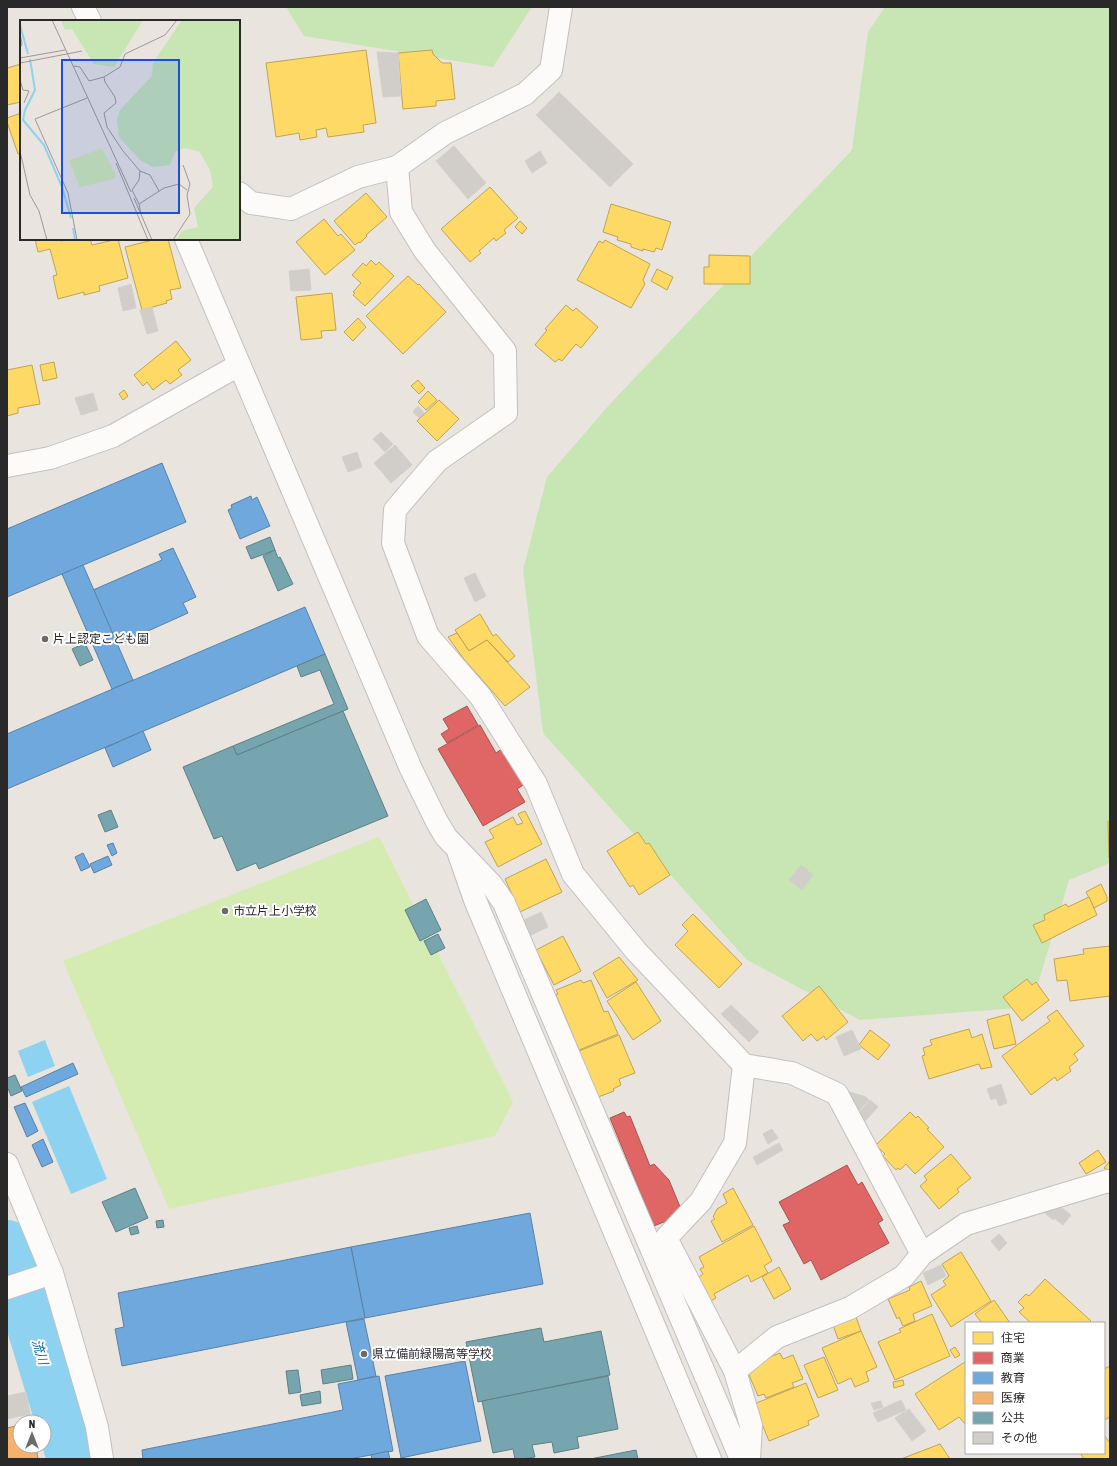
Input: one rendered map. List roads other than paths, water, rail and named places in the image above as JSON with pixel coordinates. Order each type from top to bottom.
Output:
[{"type":"street","points":[[83,7],[90,20]]},
{"type":"street","points":[[240,194],[251,203],[292,209],[358,177],[397,167],[444,133],[525,94],[551,70],[561,7]]},
{"type":"street","points":[[397,167],[402,212],[405,219],[424,251],[505,351],[506,413],[437,460],[395,510],[393,544],[428,636],[481,697],[536,784],[573,874],[636,951],[744,1065],[792,1073],[837,1094],[922,1254]]},
{"type":"street","points":[[186,240],[412,769],[437,822],[446,837],[491,884],[504,903],[656,1236],[741,1459]]},
{"type":"street","points":[[7,466],[50,458],[113,436],[239,365]]},
{"type":"street","points":[[458,851],[474,900],[710,1459]]},
{"type":"street","points":[[656,1236],[701,1201],[735,1143],[744,1065]]},
{"type":"street","points":[[7,1164],[52,1273],[96,1427],[102,1459]]},
{"type":"street","points":[[735,1371],[777,1337],[850,1308],[904,1276],[922,1254],[966,1224],[1080,1189],[1108,1181],[1110,1182]]},
{"type":"street","points":[[656,1236],[735,1371],[751,1425],[749,1459]]},
{"type":"street","points":[[7,1288],[52,1273]]},
{"type":"water","points":[[45,1040],[55,1066],[28,1077],[18,1051]]},
{"type":"water","points":[[69,1086],[107,1179],[71,1194],[32,1102]]},
{"type":"waterway","name":"流川","points":[[7,1245],[72,1459]]},
{"type":"place","name":"片上認定こども園","points":[[45,639]]},
{"type":"place","name":"市立片上小学校","points":[[225,911]]},
{"type":"place","name":"県立備前緑陽高等学校","points":[[364,1354]]}]
